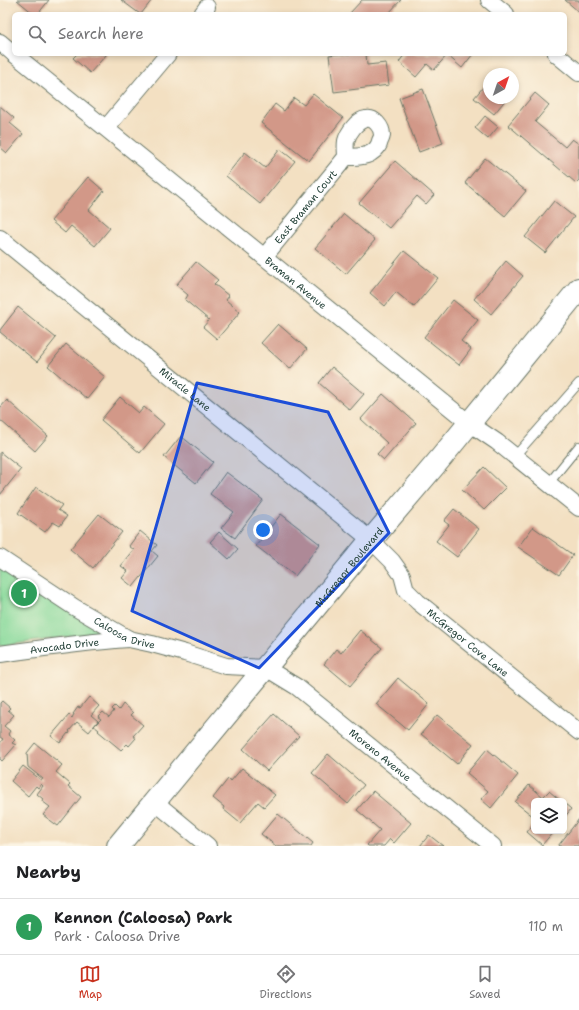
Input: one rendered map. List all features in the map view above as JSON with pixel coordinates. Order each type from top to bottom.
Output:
[{"type":"main road","name":"McGregor Boulevard","points":[[118,846],[579,291]]},
{"type":"street","points":[[489,0],[504,12]]},
{"type":"street","name":"Braman Avenue","points":[[0,42],[12,52]]},
{"type":"street","name":"Braman Avenue","points":[[16,56],[469,423],[516,456],[579,508]]},
{"type":"street","points":[[106,128],[166,56]]},
{"type":"street","points":[[558,56],[579,73]]},
{"type":"street","name":"East Braman Court","points":[[264,257],[346,157]]},
{"type":"street","name":"Miracle Lane","points":[[0,238],[371,540]]},
{"type":"street","name":"McGregor Cove Lane","points":[[371,540],[392,561],[402,575],[406,590],[418,602],[579,732]]},
{"type":"street","name":"Caloosa Drive","points":[[0,558],[74,607],[129,639],[185,653],[226,666],[266,668]]},
{"type":"street","name":"Avocado Drive","points":[[0,654],[52,646],[129,639]]},
{"type":"street","name":"Moreno Avenue","points":[[266,668],[297,687],[493,846]]},
{"type":"street","points":[[155,802],[208,846]]},
{"type":"lane","points":[[516,456],[579,383]]},
{"type":"lane","points":[[548,483],[579,446]]},
{"type":"highlighted area","points":[[197,383],[328,412],[389,533],[259,668],[132,611]]},
{"type":"green space","points":[[0,561],[98,630],[97,633],[0,646]]},
{"type":"building","points":[[17,0],[49,0],[40,12],[32,12]]},
{"type":"building","points":[[121,0],[152,0],[143,12],[137,12]]},
{"type":"building","points":[[362,0],[401,0],[390,12],[351,12]]},
{"type":"building","points":[[565,0],[579,0],[579,12]]},
{"type":"building","points":[[75,56],[105,56],[90,73],[73,58]]},
{"type":"building","points":[[329,56],[366,56],[367,65],[386,63],[389,85],[334,92]]},
{"type":"building","points":[[404,56],[446,56],[434,70],[427,64],[416,77],[399,62]]},
{"type":"building","points":[[448,56],[471,56],[462,68]]},
{"type":"building","points":[[483,87],[483,104],[502,104],[494,114],[474,98]]},
{"type":"building","points":[[423,89],[443,143],[419,152],[399,98]]},
{"type":"building","points":[[535,93],[549,105],[535,122],[565,147],[572,139],[579,144],[579,180],[576,183],[508,125]]},
{"type":"building","points":[[313,94],[343,118],[309,161],[261,123],[275,104],[284,111],[294,98],[304,105]]},
{"type":"building","points":[[0,106],[14,118],[10,123],[23,134],[7,153],[0,147]]},
{"type":"building","points":[[485,116],[498,127],[488,139],[475,128]]},
{"type":"building","points":[[280,149],[295,161],[260,204],[226,176],[245,152],[265,168]]},
{"type":"building","points":[[485,158],[526,191],[505,216],[465,183]]},
{"type":"building","points":[[395,161],[434,195],[426,204],[417,196],[389,228],[359,203]]},
{"type":"building","points":[[88,177],[104,191],[89,210],[110,228],[95,246],[71,226],[65,233],[51,221]]},
{"type":"building","points":[[554,201],[574,217],[545,253],[525,237]]},
{"type":"building","points":[[344,214],[375,240],[346,274],[315,248]]},
{"type":"building","points":[[404,251],[438,278],[414,307],[396,292],[385,306],[370,293]]},
{"type":"building","points":[[506,261],[523,276],[491,314],[474,299]]},
{"type":"building","points":[[196,262],[218,280],[214,284],[229,296],[226,300],[240,312],[217,339],[203,327],[209,320],[185,300],[188,295],[176,285]]},
{"type":"building","points":[[453,300],[478,320],[461,341],[471,349],[459,365],[424,337]]},
{"type":"building","points":[[18,307],[56,338],[37,362],[0,332]]},
{"type":"building","points":[[278,324],[307,349],[290,369],[261,343]]},
{"type":"building","points":[[66,344],[105,377],[87,399],[48,366]]},
{"type":"building","points":[[332,367],[364,394],[350,410],[319,383]]},
{"type":"building","points":[[383,394],[416,423],[384,460],[377,454],[387,443],[361,419]]},
{"type":"building","points":[[120,397],[139,413],[144,407],[164,424],[140,453],[101,420]]},
{"type":"building","points":[[7,400],[48,436],[35,451],[0,420],[0,408]]},
{"type":"building","points":[[181,436],[213,462],[196,483],[164,457]]},
{"type":"building","points":[[0,452],[21,469],[0,495]]},
{"type":"building","points":[[484,467],[506,488],[484,510],[462,490]]},
{"type":"building","points":[[226,472],[263,500],[235,538],[221,528],[234,512],[210,494]]},
{"type":"building","points":[[36,487],[62,505],[58,510],[67,516],[60,526],[53,522],[45,532],[18,513]]},
{"type":"building","points":[[454,509],[479,529],[457,557],[436,541],[449,525],[444,521]]},
{"type":"building","points":[[99,514],[122,532],[93,568],[70,549]]},
{"type":"building","points":[[281,514],[320,544],[295,576],[256,546]]},
{"type":"building","points":[[533,527],[573,555],[559,575],[518,547]]},
{"type":"building","points":[[140,531],[157,545],[152,551],[158,556],[133,587],[122,578],[128,571],[121,566],[134,550],[129,546]]},
{"type":"building","points":[[219,532],[238,549],[229,559],[210,542]]},
{"type":"building","points":[[360,630],[382,648],[350,686],[324,664],[336,649],[341,653]]},
{"type":"building","points":[[398,678],[429,704],[408,730],[376,704]]},
{"type":"building","points":[[89,697],[99,706],[91,715],[98,721],[89,732],[77,722],[69,731],[69,734],[68,733],[60,743],[51,736],[69,715],[72,718],[78,707],[80,708]]},
{"type":"building","points":[[2,701],[10,708],[8,710],[14,715],[4,726],[10,731],[8,734],[15,740],[12,743],[16,745],[2,761],[0,759],[0,743],[3,739],[0,737],[0,703]]},
{"type":"building","points":[[123,704],[133,713],[131,715],[143,725],[133,736],[136,738],[129,746],[127,744],[121,750],[94,726],[101,719],[98,717],[103,712],[109,717],[114,711],[112,709],[115,706],[119,710]]},
{"type":"building","points":[[274,714],[299,736],[267,771],[243,749]]},
{"type":"building","points":[[437,715],[473,744],[457,764],[421,734]]},
{"type":"building","points":[[35,743],[62,765],[56,772],[70,784],[68,786],[81,797],[58,826],[43,815],[50,807],[42,801],[43,799],[37,794],[43,786],[41,784],[38,788],[36,786],[28,796],[11,781],[23,766],[41,780],[43,779],[28,767],[27,753]]},
{"type":"building","points":[[487,749],[518,775],[491,808],[481,799],[488,791],[467,773]]},
{"type":"building","points":[[328,754],[364,785],[348,804],[312,773]]},
{"type":"building","points":[[242,768],[275,795],[264,807],[258,802],[240,823],[223,809],[224,807],[213,798],[228,779],[231,781]]},
{"type":"building","points":[[529,785],[543,797],[549,791],[557,798],[531,798],[531,815],[515,802]]},
{"type":"building","points":[[373,791],[411,823],[394,843],[390,839],[384,846],[367,845],[380,830],[357,810]]},
{"type":"building","points":[[567,806],[571,809],[567,814]]},
{"type":"building","points":[[278,814],[313,843],[311,846],[276,846],[261,834]]},
{"type":"building","points":[[579,819],[579,846],[558,846]]},
{"type":"building","points":[[531,827],[531,834],[551,834],[542,845],[527,832]]},
{"type":"building","points":[[429,835],[443,846],[420,846]]},
{"type":"place","name":"Kennon (Caloosa) Park","points":[[24,593]]}]
